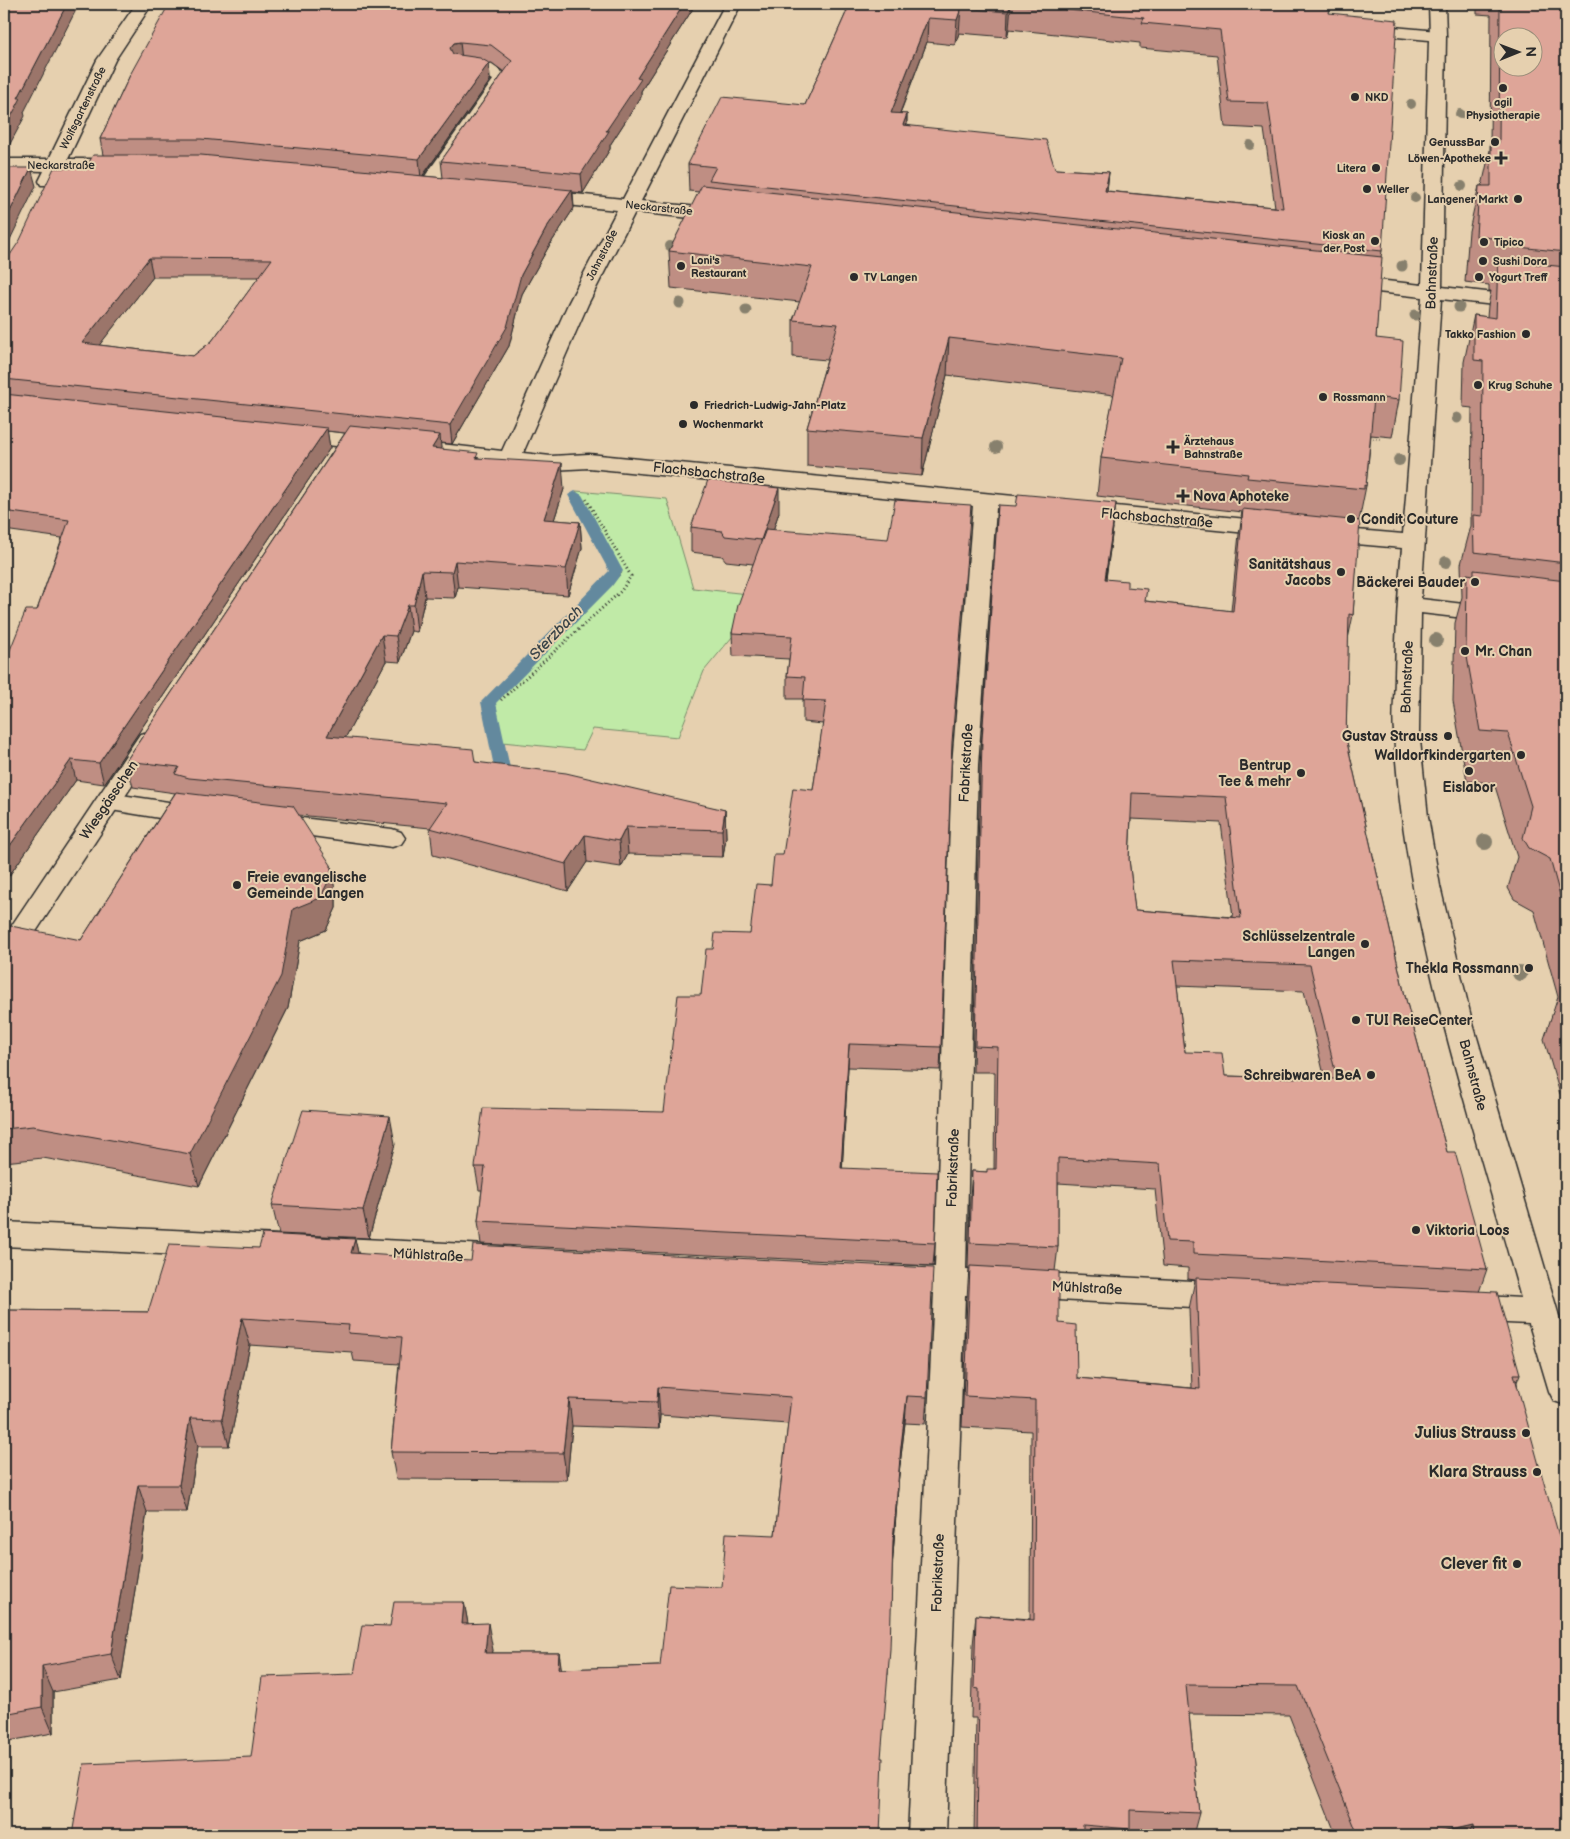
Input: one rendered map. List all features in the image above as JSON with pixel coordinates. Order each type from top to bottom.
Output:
[{"type":"street","name":"Wolfsgartenstraße","points":[[40,199],[106,60],[144,4]]},
{"type":"street","name":"Jahnstraße","points":[[510,458],[578,304],[733,4]]},
{"type":"street","name":"Bahnstraße","points":[[1437,4],[1438,36],[1432,292],[1410,605],[1406,731],[1415,817],[1426,886],[1475,1084],[1541,1312],[1566,1391]]},
{"type":"street","points":[[1340,27],[1438,36]]},
{"type":"street","points":[[427,186],[503,79],[486,69],[462,67]]},
{"type":"street","name":"Neckarstraße","points":[[4,165],[145,165]]},
{"type":"street","points":[[408,184],[446,187]]},
{"type":"street","name":"Neckarstraße","points":[[523,195],[747,218]]},
{"type":"street","points":[[1322,280],[1566,307]]},
{"type":"street","points":[[269,433],[395,446]]},
{"type":"street","points":[[331,466],[348,441]]},
{"type":"street","name":"Flachsbachstraße","points":[[424,449],[552,463],[589,461],[1415,542]]},
{"type":"street","name":"Fabrikstraße","points":[[927,1835],[950,1281],[965,765],[985,501]]},
{"type":"street","points":[[1410,605],[1566,623]]},
{"type":"street","name":"Wiesgässchen","points":[[4,958],[162,720]]},
{"type":"street","points":[[108,802],[238,820],[392,838]]},
{"type":"street","name":"Mühlstraße","points":[[4,1234],[542,1260]]},
{"type":"street","name":"Mühlstraße","points":[[870,1277],[1254,1297]]},
{"type":"street","points":[[1441,1307],[1541,1312]]},
{"type":"path","points":[[1358,437],[1422,444]]},
{"type":"path","points":[[500,700],[621,591],[631,576],[627,566],[581,491],[579,484],[589,461]]},
{"type":"green space","points":[[576,491],[667,499],[693,588],[766,596],[704,671],[678,737],[593,729],[583,750],[502,742],[494,703],[622,573]]},
{"type":"building","points":[[4,4],[67,4],[18,98],[21,98],[4,130]]},
{"type":"building","points":[[169,4],[684,4],[637,78],[641,79],[606,131],[609,131],[581,174],[441,161],[512,61],[491,45],[460,42],[454,43],[450,48],[453,54],[480,58],[489,63],[419,159],[201,139],[100,139],[131,73]]},
{"type":"building","points":[[850,4],[1011,4],[1275,4],[1330,8],[1329,13],[1397,20],[1382,251],[709,180],[716,167],[688,164],[722,97],[805,105]],"holes":[[[1011,4],[1144,18],[1142,23],[1220,30],[1229,102],[1268,103],[1283,208],[1105,191],[1109,172],[1055,169],[1046,140],[903,125],[907,114],[891,113],[928,18],[957,20],[961,8],[1008,12]]]},
{"type":"building","points":[[1500,4],[1566,4],[1566,252],[1499,245],[1499,239],[1476,236],[1479,186],[1491,186],[1491,143],[1499,143],[1499,78],[1542,78],[1542,28],[1500,28]]},
{"type":"building","points":[[93,155],[201,155],[572,190],[547,227],[521,275],[507,327],[450,425],[4,379],[4,259],[8,258],[20,240],[54,168],[86,168]],"holes":[[[149,258],[272,259],[212,341],[193,356],[82,343]]]},
{"type":"building","points":[[4,168],[31,168],[4,224]]},
{"type":"building","points":[[702,185],[1382,257],[1376,338],[1403,341],[1399,400],[1374,397],[1366,486],[1364,485],[1364,489],[1247,478],[1248,474],[1101,458],[1121,358],[949,338],[923,438],[807,428],[838,324],[793,320],[812,267],[669,251]]},
{"type":"building","points":[[1498,260],[1566,267],[1566,563],[1474,552],[1473,515],[1482,516],[1483,361],[1474,360],[1474,315],[1496,318]]},
{"type":"building","points":[[4,394],[327,428],[99,763],[71,760],[4,854],[4,665],[26,610],[37,610],[69,520],[4,511]]},
{"type":"building","points":[[350,426],[440,435],[432,448],[478,453],[476,458],[562,463],[544,519],[580,522],[566,569],[455,561],[452,572],[422,571],[414,605],[408,605],[396,636],[382,635],[327,736],[473,749],[475,762],[566,773],[725,810],[722,830],[626,827],[619,841],[585,835],[566,864],[430,828],[447,803],[189,778],[175,774],[179,767],[126,761]]},
{"type":"building","points":[[708,480],[779,488],[761,540],[725,536],[722,531],[691,527]]},
{"type":"building","points":[[1018,494],[1116,503],[1105,579],[1127,581],[1127,587],[1147,589],[1145,601],[1233,611],[1243,509],[1360,521],[1353,615],[1349,614],[1346,738],[1405,996],[1447,1152],[1455,1152],[1487,1269],[1193,1254],[1193,1242],[1167,1241],[1160,1164],[1058,1158],[1058,1247],[970,1243],[972,1171],[987,1172],[987,1169],[996,1169],[998,1047],[975,1046],[982,740],[998,505],[1016,506]],"holes":[[[1132,793],[1226,797],[1241,918],[1135,910],[1129,859]],[[1174,960],[1310,965],[1337,1079],[1225,1076],[1222,1053],[1185,1052]]]},
{"type":"building","points":[[895,500],[971,505],[952,742],[941,1047],[849,1044],[841,1168],[937,1172],[935,1243],[478,1221],[485,1167],[475,1167],[483,1108],[664,1112],[678,995],[701,995],[706,949],[713,949],[715,933],[750,934],[756,884],[771,885],[774,855],[783,855],[793,788],[813,790],[826,701],[803,700],[805,677],[787,676],[792,636],[732,633],[738,605],[766,529],[888,539]]},
{"type":"building","points":[[1474,570],[1566,581],[1566,917],[1550,859],[1529,848],[1523,838],[1531,806],[1508,733],[1480,731],[1466,651],[1467,574],[1474,575]]},
{"type":"building","points":[[176,792],[293,806],[331,865],[331,876],[320,898],[293,909],[281,976],[190,1154],[33,1126],[4,1129],[4,935],[11,926],[81,940]]},
{"type":"building","points":[[1561,988],[1566,988],[1566,1005]]},
{"type":"building","points":[[303,1110],[390,1116],[363,1210],[272,1205]]},
{"type":"building","points":[[263,1234],[355,1239],[351,1253],[471,1261],[473,1245],[933,1268],[927,1397],[907,1396],[901,1446],[893,1541],[890,1649],[881,1758],[883,1758],[880,1835],[72,1835],[84,1764],[251,1757],[262,1677],[354,1674],[362,1625],[390,1626],[394,1602],[464,1602],[462,1624],[488,1623],[485,1653],[559,1653],[558,1669],[660,1666],[669,1585],[722,1587],[726,1533],[775,1535],[791,1397],[658,1387],[657,1402],[569,1399],[563,1453],[391,1452],[402,1337],[348,1333],[349,1325],[242,1318],[222,1419],[190,1418],[179,1485],[138,1485],[111,1654],[42,1666],[42,1707],[4,1714],[4,1310],[148,1312],[169,1244],[259,1248]]},
{"type":"building","points":[[970,1266],[1059,1271],[1059,1323],[1076,1325],[1077,1378],[1200,1389],[1196,1278],[1497,1292],[1520,1374],[1514,1374],[1566,1561],[1566,1835],[1474,1835],[1473,1825],[1429,1835],[1358,1835],[1298,1686],[1186,1685],[1199,1813],[1130,1810],[1130,1829],[1083,1825],[1083,1835],[977,1835],[979,1689],[974,1688],[976,1615],[1034,1620],[1035,1400],[965,1396]]},
{"type":"waterway","name":"Sterzbach","points":[[504,777],[488,702],[607,583],[616,571],[575,495]]},
{"type":"place","name":"agil Physiotherapie","points":[[1503,88]]},
{"type":"place","name":"NKD","points":[[1355,97]]},
{"type":"place","name":"GenussBar","points":[[1495,142]]},
{"type":"place","name":"Löwen-Apotheke","points":[[1501,158]]},
{"type":"place","name":"Litera","points":[[1376,168]]},
{"type":"place","name":"Weller","points":[[1367,189]]},
{"type":"place","name":"Langener Markt","points":[[1518,199]]},
{"type":"place","name":"Kiosk an der Post","points":[[1375,241]]},
{"type":"place","name":"Tipico","points":[[1484,242]]},
{"type":"place","name":"Sushi Dora","points":[[1483,261]]},
{"type":"place","name":"Loni's Restaurant","points":[[681,266]]},
{"type":"place","name":"TV Langen","points":[[854,277]]},
{"type":"place","name":"Yogurt Treff","points":[[1479,277]]},
{"type":"place","name":"Takko Fashion","points":[[1526,334]]},
{"type":"place","name":"Krug Schuhe","points":[[1478,385]]},
{"type":"place","name":"Rossmann","points":[[1323,397]]},
{"type":"place","name":"Friedrich-Ludwig-Jahn-Platz","points":[[694,405]]},
{"type":"place","name":"Wochenmarkt","points":[[683,424]]},
{"type":"place","name":"Ärztehaus Bahnstraße","points":[[1173,447]]},
{"type":"place","name":"Nova Aphoteke","points":[[1183,496]]},
{"type":"place","name":"Condit Couture","points":[[1351,519]]},
{"type":"place","name":"Sanitätshaus Jacobs","points":[[1341,572]]},
{"type":"place","name":"Bäckerei Bauder","points":[[1475,582]]},
{"type":"place","name":"Mr. Chan","points":[[1465,651]]},
{"type":"place","name":"Gustav Strauss","points":[[1448,736]]},
{"type":"place","name":"Walldorfkindergarten","points":[[1521,755]]},
{"type":"place","name":"Eislabor","points":[[1469,771]]},
{"type":"place","name":"Bentrup Tee & mehr","points":[[1301,773]]},
{"type":"place","name":"Freie evangelische Gemeinde Langen","points":[[237,885]]},
{"type":"place","name":"Schlüsselzentrale Langen","points":[[1365,944]]},
{"type":"place","name":"Thekla Rossmann","points":[[1529,968]]},
{"type":"place","name":"TUI ReiseCenter","points":[[1356,1020]]},
{"type":"place","name":"Schreibwaren BeA","points":[[1371,1075]]},
{"type":"place","name":"Viktoria Loos","points":[[1416,1230]]},
{"type":"place","name":"Julius Strauss","points":[[1526,1433]]},
{"type":"place","name":"Klara Strauss","points":[[1537,1472]]},
{"type":"place","name":"Clever fit","points":[[1517,1564]]}]
